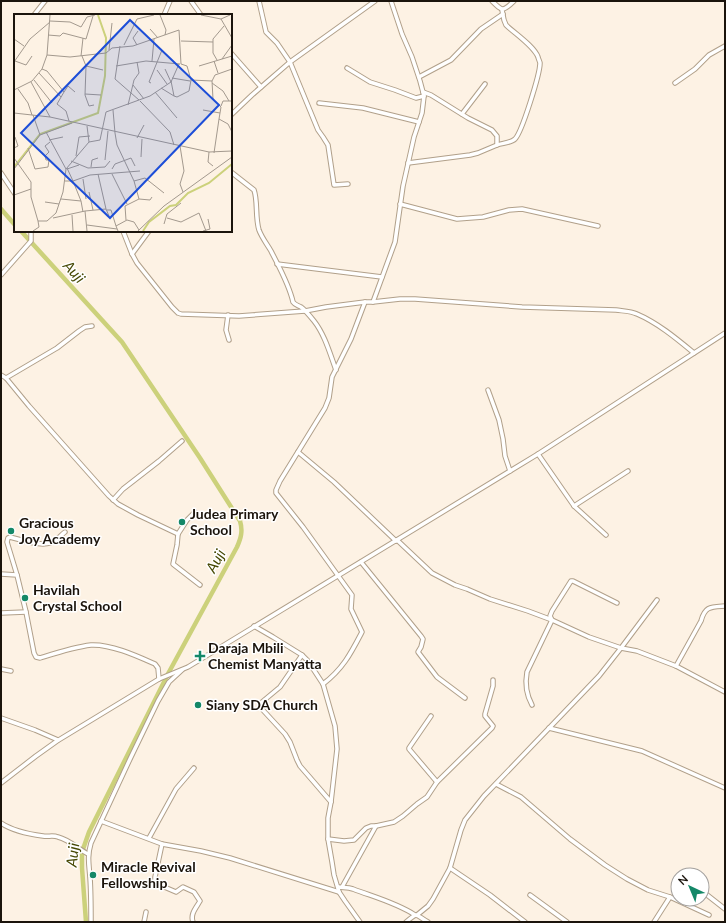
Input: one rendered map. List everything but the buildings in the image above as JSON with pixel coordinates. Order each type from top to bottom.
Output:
[{"type":"street","points":[[35,14],[45,1]]},
{"type":"street","points":[[164,14],[170,1]]},
{"type":"street","points":[[191,1],[201,14]]},
{"type":"street","points":[[259,1],[266,32],[281,48],[290,62],[318,130],[328,145],[334,185],[348,184]]},
{"type":"street","points":[[232,114],[260,87],[290,62],[375,1]]},
{"type":"street","points":[[373,302],[395,242],[402,186],[422,113],[423,94],[419,77],[391,1]]},
{"type":"street","points":[[408,163],[470,155],[512,141],[516,138],[530,101],[540,63],[538,55],[534,50],[506,25],[502,10],[492,1]]},
{"type":"street","points":[[502,10],[506,9],[514,1]]},
{"type":"street","points":[[419,77],[451,60],[481,29],[503,14]]},
{"type":"street","points":[[675,83],[695,69],[709,55],[725,46]]},
{"type":"street","points":[[232,54],[260,87]]},
{"type":"street","points":[[347,68],[370,82],[416,98],[423,94],[431,95],[494,132],[497,136],[497,145]]},
{"type":"street","points":[[462,114],[486,84]]},
{"type":"street","points":[[319,103],[363,108],[419,122]]},
{"type":"street","points":[[1,173],[14,192]]},
{"type":"street","points":[[232,173],[254,190],[256,214],[262,237],[270,249],[294,304],[300,306],[320,331],[326,342],[336,370]]},
{"type":"street","points":[[400,204],[457,219],[484,217],[522,208],[598,226]]},
{"type":"street","points":[[1,275],[31,241],[31,232]]},
{"type":"street","points":[[123,232],[132,254],[140,267],[168,303],[178,313],[189,315],[239,316],[304,311],[400,298],[522,307],[616,310],[637,314],[650,321],[665,330],[694,353]]},
{"type":"street","points":[[132,254],[148,232]]},
{"type":"street","points":[[277,264],[382,277]]},
{"type":"street","points":[[323,684],[334,676],[350,654],[362,632],[351,609],[352,595],[303,527],[276,493],[276,490],[325,408],[329,398],[332,377],[351,339],[365,302]]},
{"type":"street","points":[[228,316],[226,330],[228,340]]},
{"type":"street","points":[[6,378],[57,348],[79,330],[92,326]]},
{"type":"street","points":[[1,784],[58,740],[160,678],[183,669],[538,454],[725,333]]},
{"type":"street","points":[[1,374],[113,500],[138,515],[178,534]]},
{"type":"street","points":[[488,390],[499,420],[505,456],[510,471]]},
{"type":"street","points":[[113,500],[123,489],[160,461],[182,440]]},
{"type":"street","points":[[298,452],[334,482],[432,573],[490,600],[528,611],[589,637],[621,648],[637,651],[676,666],[725,692]]},
{"type":"street","points":[[538,454],[574,506],[606,535]]},
{"type":"street","points":[[574,506],[628,472]]},
{"type":"street","points":[[195,512],[187,520],[178,534],[173,564],[200,585]]},
{"type":"street","points":[[65,532],[56,541],[51,543],[35,543],[10,537],[8,538],[7,542],[26,612],[36,657],[40,658],[91,645],[102,646],[126,652],[155,664],[158,668],[160,678]]},
{"type":"street","points":[[361,562],[423,639],[418,652],[437,676],[465,698]]},
{"type":"street","points":[[1,574],[16,575]]},
{"type":"street","points":[[532,704],[527,694],[527,672],[552,620],[550,616],[552,611],[571,582],[573,581],[617,603]]},
{"type":"street","points":[[406,922],[428,906],[433,899],[450,868],[465,820],[484,796],[598,676],[657,600]]},
{"type":"street","points":[[676,666],[707,608],[725,606]]},
{"type":"street","points":[[1,613],[26,612]]},
{"type":"street","points":[[254,626],[302,655],[308,661],[323,684],[336,726],[337,748],[332,802],[328,818],[328,839],[334,875],[340,887]]},
{"type":"street","points":[[302,655],[280,687],[262,702],[261,708],[285,734],[300,766],[316,786],[332,802]]},
{"type":"street","points":[[1,669],[11,671]]},
{"type":"street","points":[[91,922],[87,853],[130,759],[162,695],[169,682],[183,669]]},
{"type":"street","points":[[328,839],[344,841],[354,840],[366,828],[394,822],[427,797],[437,782],[492,728],[493,726],[485,714],[493,686],[493,680]]},
{"type":"street","points":[[431,716],[409,749],[437,782]]},
{"type":"street","points":[[1,718],[58,740]]},
{"type":"street","points":[[550,728],[642,751],[725,788]]},
{"type":"street","points":[[149,838],[176,789],[194,768]]},
{"type":"street","points":[[496,784],[521,798],[605,866],[648,890],[670,897],[654,922]]},
{"type":"street","points":[[101,821],[162,844],[230,858],[339,892],[360,922]]},
{"type":"street","points":[[1,823],[23,832],[45,837],[59,837],[87,853]]},
{"type":"street","points":[[339,892],[340,887],[376,826]]},
{"type":"street","points":[[162,844],[155,882],[156,884],[176,892],[183,887],[194,892],[200,901],[192,914],[193,922]]},
{"type":"street","points":[[450,868],[490,895],[525,922]]},
{"type":"street","points":[[340,887],[353,890],[408,910],[428,922]]},
{"type":"street","points":[[530,895],[568,922]]},
{"type":"street","points":[[710,897],[725,909]]},
{"type":"street","points":[[694,907],[709,915]]},
{"type":"street","points":[[144,922],[146,912]]},
{"type":"waterway","name":"Auji","points":[[1,209],[14,224]]},
{"type":"waterway","name":"Auji","points":[[22,232],[122,342],[200,458],[240,521],[241,528],[237,547],[169,672],[89,832],[82,852],[86,922]]},
{"type":"place","name":"Judea Primary School","points":[[182,522]]},
{"type":"place","name":"Gracious Joy Academy","points":[[11,531]]},
{"type":"place","name":"Havilah Crystal School","points":[[25,598]]},
{"type":"place","name":"Daraja Mbili Chemist Manyatta","points":[[200,656]]},
{"type":"place","name":"Siany SDA Church","points":[[198,705]]},
{"type":"place","name":"Miracle Revival Fellowship","points":[[93,875]]}]
